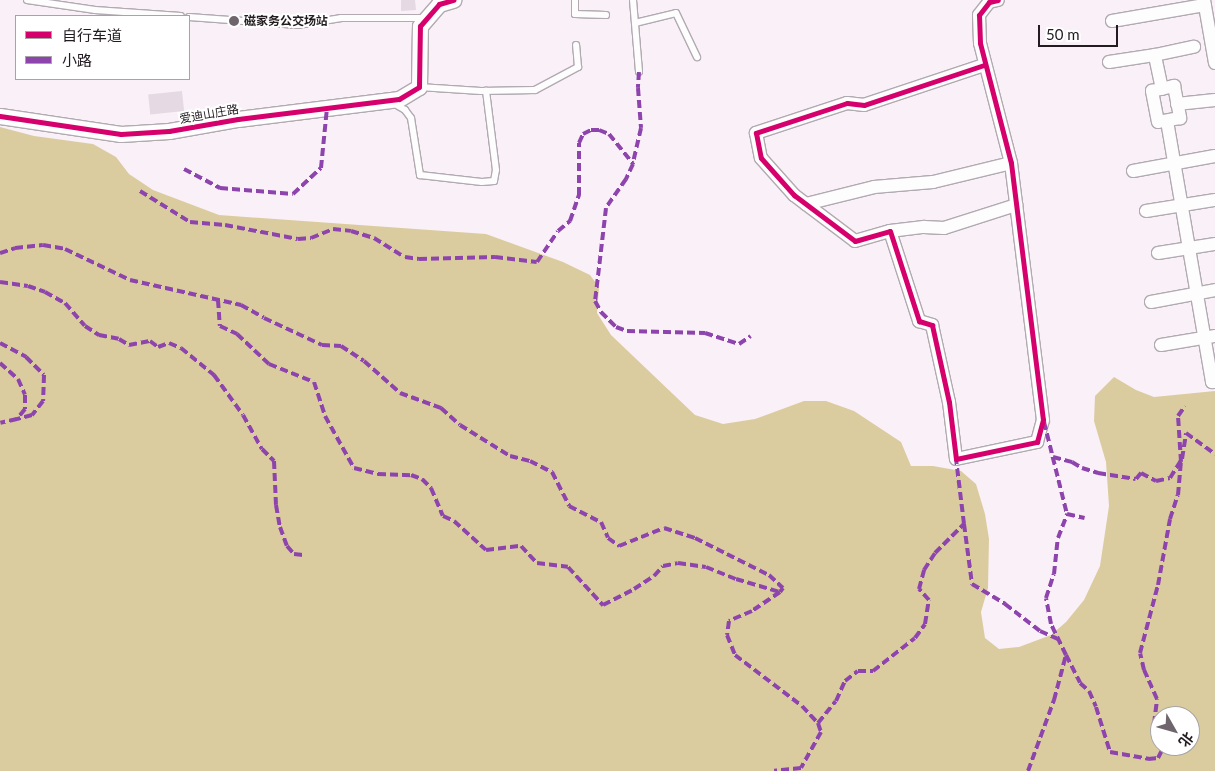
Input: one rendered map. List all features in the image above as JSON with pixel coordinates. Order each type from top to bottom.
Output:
[{"type":"street","points":[[419,88],[420,26],[439,4],[453,0]]},
{"type":"street","points":[[890,231],[918,321],[932,325],[949,402],[956,459],[1037,442],[1043,420],[1011,163],[984,65],[980,43],[979,15],[989,2],[998,0]]},
{"type":"street","points":[[1112,21],[1204,2],[1215,63]]},
{"type":"street","points":[[1109,62],[1194,47]]},
{"type":"street","points":[[1155,54],[1162,89]]},
{"type":"street","points":[[984,65],[864,105],[847,103],[756,133],[761,158],[794,195],[855,241],[890,231],[924,227],[944,228],[1016,205]]},
{"type":"street","points":[[1174,86],[1180,118],[1158,122],[1152,91],[1162,89],[1174,86]]},
{"type":"street","name":"爱迪山庄路","points":[[0,116],[121,134],[169,130],[238,118],[399,99],[419,88]]},
{"type":"street","points":[[1177,104],[1215,100]]},
{"type":"street","points":[[1168,121],[1196,293],[1209,337],[1212,382],[1215,382]]},
{"type":"street","points":[[1133,170],[1215,156]]},
{"type":"street","points":[[806,204],[874,187],[941,180],[1011,163]]},
{"type":"street","points":[[1146,211],[1215,200]]},
{"type":"street","points":[[1158,253],[1215,244]]},
{"type":"street","points":[[1151,302],[1215,290]]},
{"type":"street","points":[[1161,345],[1209,337]]},
{"type":"lane","points":[[27,0],[95,10],[166,15]]},
{"type":"lane","points":[[575,0],[575,14],[606,15]]},
{"type":"lane","points":[[633,0],[639,72]]},
{"type":"lane","points":[[635,24],[676,14],[697,57]]},
{"type":"lane","points":[[190,17],[298,25],[341,18],[427,18]]},
{"type":"lane","points":[[419,88],[486,91],[535,90],[578,67],[576,45]]},
{"type":"lane","points":[[388,100],[406,110],[411,118],[420,175],[482,182],[494,180],[496,170],[486,91]]},
{"type":"shaded area","points":[[0,127],[34,136],[93,144],[116,157],[129,174],[153,190],[219,215],[486,234],[563,262],[590,275],[599,287],[597,313],[611,335],[695,415],[723,424],[755,419],[804,401],[826,401],[854,411],[901,442],[911,466],[933,466],[961,471],[976,484],[985,514],[989,539],[988,588],[981,612],[985,638],[999,649],[1019,647],[1051,635],[1066,622],[1084,600],[1100,566],[1109,506],[1106,462],[1094,421],[1095,396],[1114,377],[1136,390],[1154,397],[1215,391],[1215,771],[0,771]]},
{"type":"building","points":[[401,0],[415,0],[416,10],[401,11]]},
{"type":"building","points":[[182,91],[184,111],[150,114],[148,95]]},
{"type":"marked path","points":[[639,72],[638,88],[641,128],[633,164],[626,179],[606,208],[595,301],[601,312],[616,327],[627,331],[705,333],[739,344],[751,336]]},
{"type":"marked path","points":[[184,169],[220,188],[293,194],[321,168],[327,108]]},
{"type":"marked path","points":[[140,191],[190,222],[225,225],[298,239],[311,238],[333,229],[351,231],[374,238],[405,257],[419,259],[495,257],[537,262],[558,231],[570,221],[579,195],[579,143],[583,134],[591,130],[599,130],[609,134],[633,164]]},
{"type":"marked path","points":[[0,253],[15,248],[43,245],[65,249],[130,280],[241,305],[322,345],[341,346],[364,361],[400,393],[441,408],[460,425],[510,456],[530,461],[552,472],[569,506],[601,522],[608,538],[619,546],[664,528],[695,538],[769,575],[783,588],[780,592]]},
{"type":"marked path","points":[[0,282],[28,286],[45,292],[65,303],[85,326],[99,335],[119,339],[129,345],[150,341],[158,347],[169,343],[181,348],[214,375],[243,415],[262,449],[274,461],[276,505],[280,527],[287,546],[294,554],[303,555]]},
{"type":"marked path","points":[[218,300],[220,326],[237,334],[269,364],[314,382],[325,416],[354,468],[378,474],[411,475],[422,479],[431,488],[443,516],[454,521],[486,550],[521,546],[537,563],[568,567],[603,605],[634,589],[654,576],[663,566],[678,563],[706,567],[736,579],[780,592],[752,611],[729,621],[727,635],[735,655],[802,706],[818,723],[821,732],[801,768],[774,771]]},
{"type":"marked path","points":[[0,343],[26,357],[44,375],[43,401],[32,415],[17,419]]},
{"type":"marked path","points":[[0,363],[18,379],[25,395],[25,409],[17,419],[0,423]]},
{"type":"marked path","points":[[1156,706],[1157,699],[1144,670],[1140,653],[1158,585],[1170,519],[1178,495],[1181,462],[1178,416],[1185,406]]},
{"type":"marked path","points":[[1044,422],[1067,514],[1085,518]]},
{"type":"marked path","points":[[1053,457],[1072,462],[1082,468],[1098,473],[1136,479],[1141,473],[1156,481],[1170,478],[1182,459],[1186,433],[1215,454]]},
{"type":"marked path","points":[[818,723],[836,701],[845,681],[858,671],[873,671],[915,638],[925,624],[929,600],[919,589],[924,570],[935,553],[964,524],[956,459]]},
{"type":"marked path","points":[[1028,771],[1054,700],[1066,655],[1051,624],[1046,598],[1054,574],[1058,538],[1067,514]]},
{"type":"marked path","points":[[964,524],[972,584],[1005,604],[1040,631],[1058,639]]},
{"type":"marked path","points":[[1066,655],[1080,683],[1089,691],[1110,752],[1148,759],[1158,758],[1159,756]]},
{"type":"cycle path","points":[[0,116],[121,134],[169,131],[238,119],[399,99],[419,87],[420,26],[439,4],[453,0]]},
{"type":"cycle path","points":[[984,65],[864,105],[847,103],[756,133],[761,158],[794,195],[855,241],[890,231],[919,321],[932,325],[949,402],[956,459],[1037,442],[1043,420],[1011,163],[980,43],[979,15],[989,2],[998,0]]},
{"type":"place","name":"磁家务公交场站","points":[[234,21]]}]
